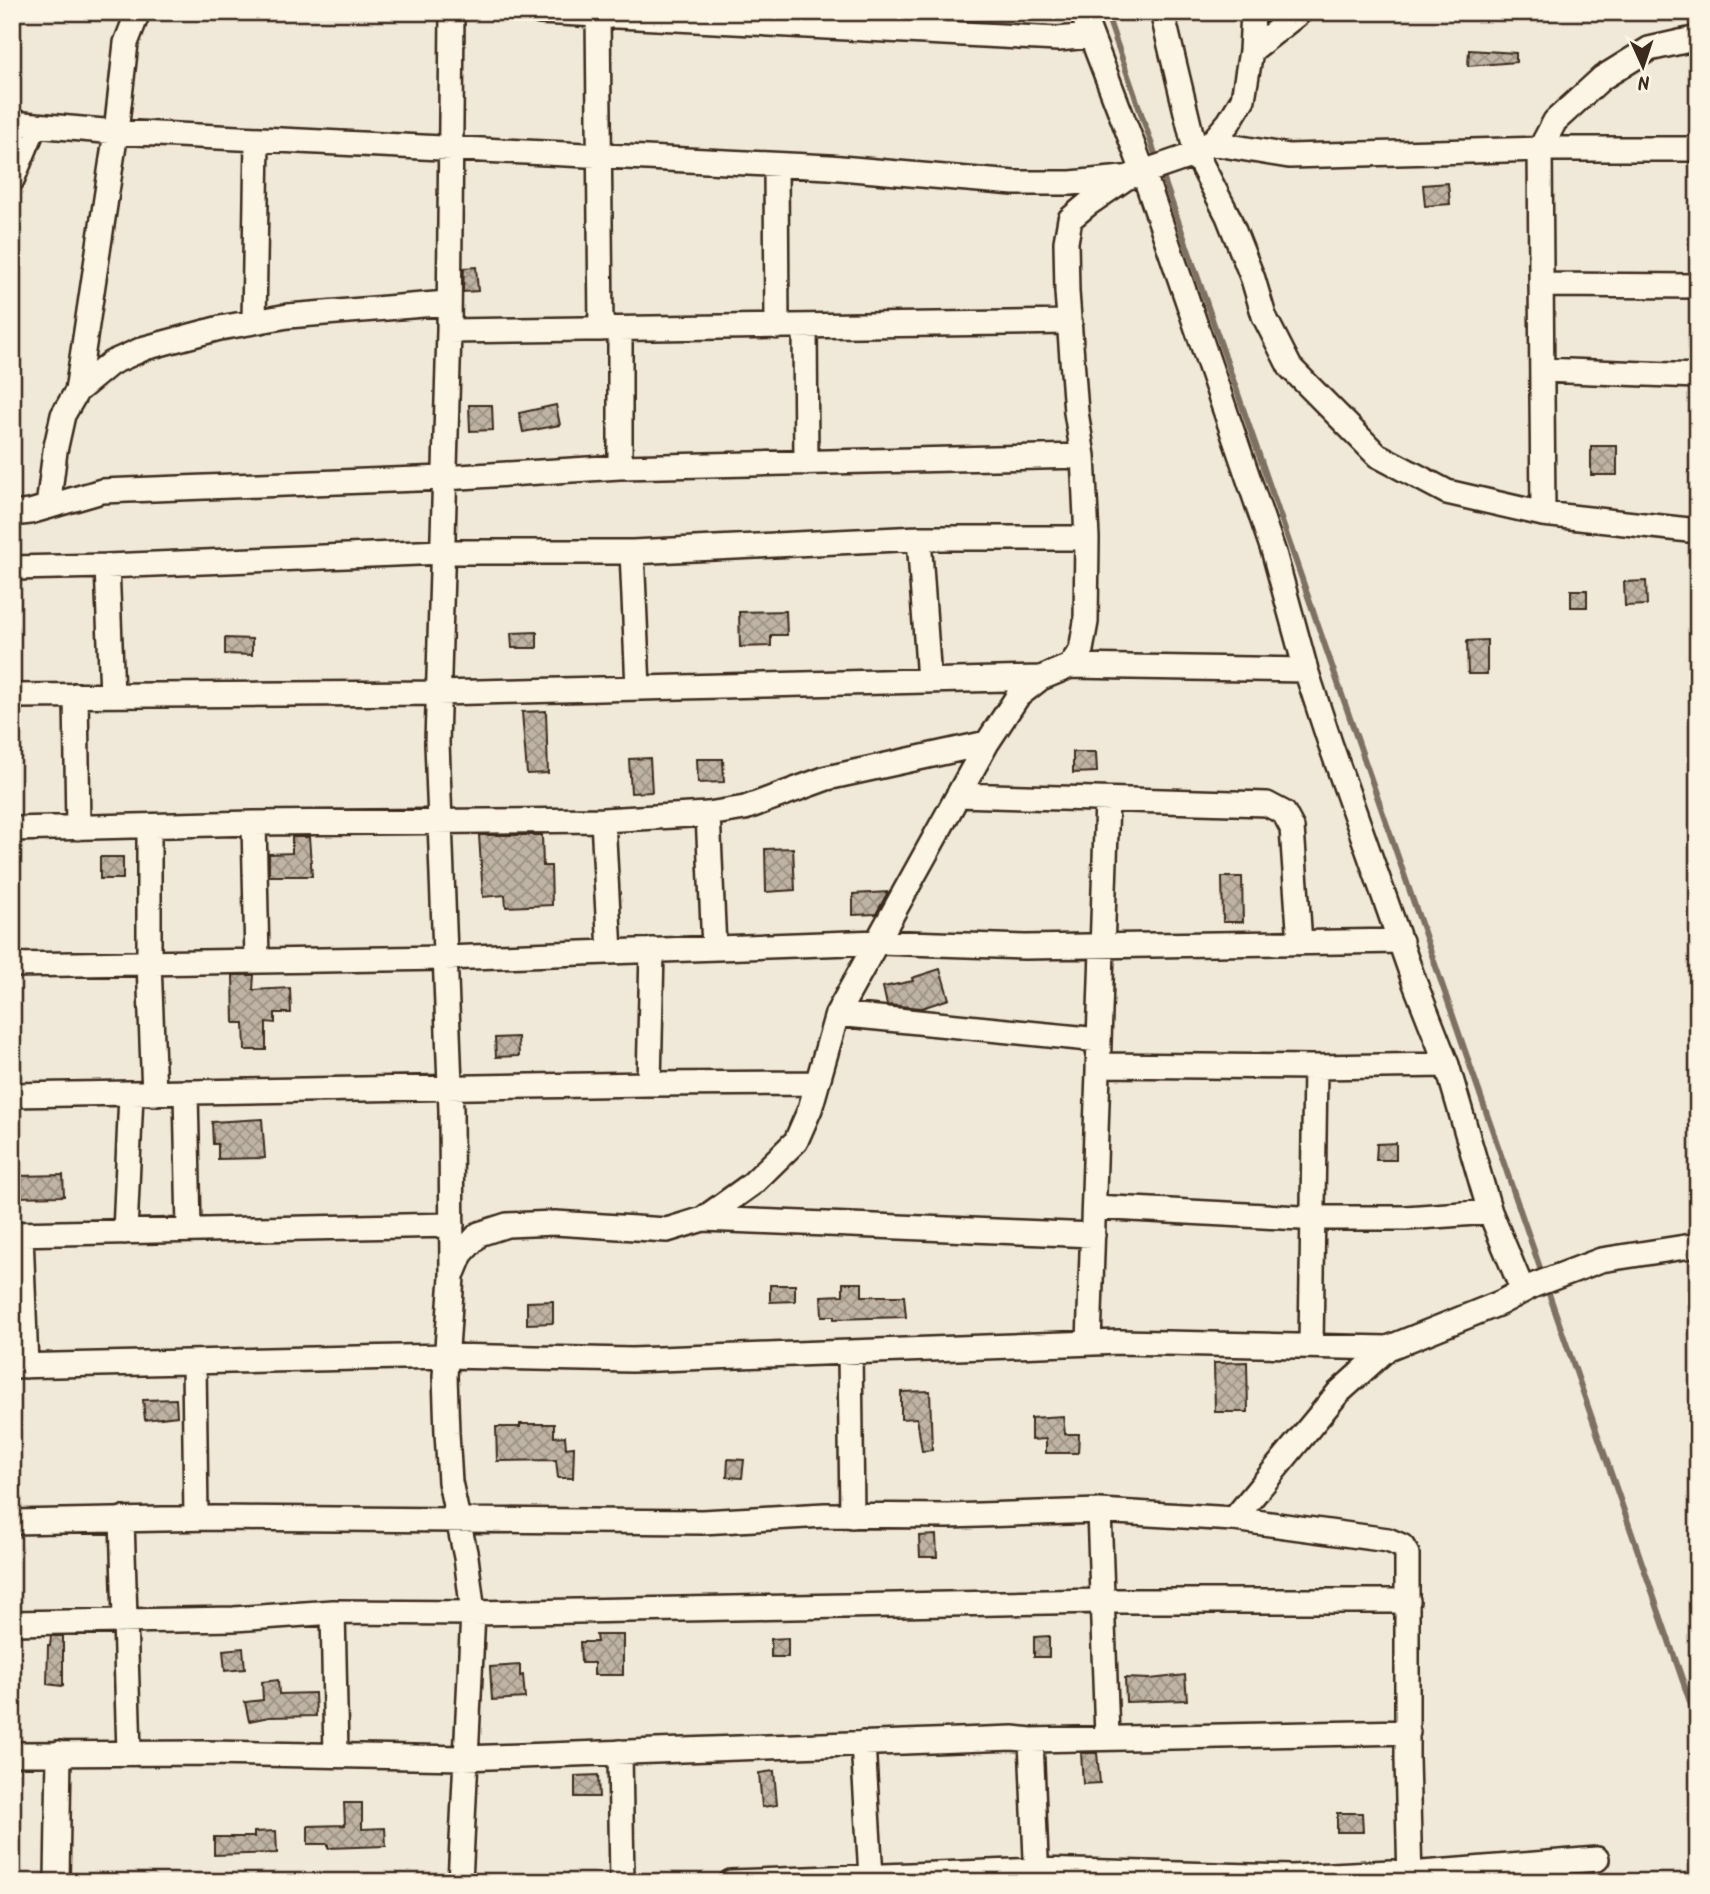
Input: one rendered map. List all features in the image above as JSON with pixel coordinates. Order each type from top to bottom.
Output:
[{"type":"street","points":[[77,391],[116,132],[126,43],[138,12]]},
{"type":"street","points":[[452,12],[449,331],[437,743],[450,1088],[452,1225],[452,1277],[446,1356],[447,1433],[450,1482],[466,1557],[473,1638],[464,1758],[460,1882]]},
{"type":"street","points":[[540,12],[1058,38],[1089,36]]},
{"type":"street","points":[[1082,12],[1135,176],[1274,553],[1306,670],[1447,1065],[1490,1212],[1523,1291]]},
{"type":"street","points":[[1162,12],[1204,148],[1264,316],[1290,367],[1377,455],[1447,492],[1543,514],[1698,531]]},
{"type":"street","points":[[1070,666],[1081,650],[1086,622],[1087,538],[1083,456],[1076,412],[1070,322],[1066,242],[1070,219],[1087,204],[1135,176],[1204,148],[1229,122],[1243,99],[1251,51],[1253,12]]},
{"type":"street","points":[[1251,51],[1300,12]]},
{"type":"street","points":[[598,13],[598,155],[620,467]]},
{"type":"street","points":[[1543,514],[1540,149],[1555,121],[1602,78],[1649,49],[1698,38]]},
{"type":"street","points":[[12,180],[23,124],[116,132],[829,167],[1014,183],[1071,183],[1135,176]]},
{"type":"street","points":[[254,322],[257,139]]},
{"type":"street","points":[[1204,148],[1289,156],[1540,149],[1698,149]]},
{"type":"street","points":[[776,166],[777,327]]},
{"type":"street","points":[[1541,285],[1698,286]]},
{"type":"street","points":[[48,507],[55,450],[63,415],[77,391],[110,363],[145,348],[220,328],[288,316],[448,303]]},
{"type":"street","points":[[449,331],[1070,322]]},
{"type":"street","points":[[805,326],[806,463]]},
{"type":"street","points":[[1542,370],[1698,376]]},
{"type":"street","points":[[12,514],[48,507],[64,500],[102,491],[444,478],[620,467],[1083,456]]},
{"type":"street","points":[[12,568],[442,552],[632,552],[919,538],[1087,538]]},
{"type":"street","points":[[919,538],[929,681]]},
{"type":"street","points":[[632,552],[638,688]]},
{"type":"street","points":[[107,566],[113,695]]},
{"type":"street","points":[[452,1277],[461,1254],[479,1234],[506,1225],[555,1223],[667,1230],[703,1219],[752,1184],[796,1141],[810,1109],[815,1083],[837,1014],[987,743],[1018,696],[1041,678],[1070,666],[1306,670]]},
{"type":"street","points":[[12,696],[438,693],[1041,678]]},
{"type":"street","points":[[76,695],[78,828]]},
{"type":"street","points":[[12,829],[254,822],[603,820],[708,814],[745,808],[827,778],[987,743]]},
{"type":"street","points":[[958,795],[1267,804],[1284,813],[1292,828],[1300,943]]},
{"type":"street","points":[[1089,1343],[1107,800]]},
{"type":"street","points":[[708,814],[714,948]]},
{"type":"street","points":[[603,820],[610,952]]},
{"type":"street","points":[[254,822],[257,960]]},
{"type":"street","points":[[149,826],[149,962],[154,1094]]},
{"type":"street","points":[[12,965],[445,958],[879,942],[1025,947],[1401,942]]},
{"type":"street","points":[[649,1084],[652,950]]},
{"type":"street","points":[[837,1014],[1099,1040]]},
{"type":"street","points":[[1098,1065],[1447,1065]]},
{"type":"street","points":[[1311,1346],[1315,1067]]},
{"type":"street","points":[[12,1095],[815,1083]]},
{"type":"street","points":[[186,1093],[190,1229]]},
{"type":"street","points":[[125,1233],[131,1094]]},
{"type":"street","points":[[1094,1207],[1313,1218],[1406,1218],[1490,1212]]},
{"type":"street","points":[[703,1219],[1093,1234]]},
{"type":"street","points":[[452,1225],[16,1234],[19,1366],[446,1356],[632,1360],[1089,1343],[1388,1348]]},
{"type":"street","points":[[1234,1519],[1338,1393],[1388,1348],[1601,1260],[1698,1245]]},
{"type":"street","points":[[850,1353],[852,1516]]},
{"type":"street","points":[[194,1364],[196,1518]]},
{"type":"street","points":[[1099,1511],[1107,1736]]},
{"type":"street","points":[[12,1522],[196,1518],[702,1522],[1099,1511],[1234,1519],[1388,1540],[1402,1546],[1408,1554],[1410,1878]]},
{"type":"street","points":[[122,1520],[129,1753]]},
{"type":"street","points":[[12,1623],[234,1619],[332,1612],[1102,1601],[1408,1601]]},
{"type":"street","points":[[332,1612],[336,1755]]},
{"type":"street","points":[[12,1754],[464,1758],[1013,1738],[1031,1740],[1107,1736],[1408,1732]]},
{"type":"street","points":[[1031,1740],[1037,1876]]},
{"type":"street","points":[[863,1743],[871,1877]]},
{"type":"street","points":[[620,1752],[622,1882]]},
{"type":"street","points":[[58,1882],[59,1753]]},
{"type":"street","points":[[731,1882],[871,1877],[1292,1877],[1391,1872],[1410,1878],[1597,1859]]},
{"type":"building","points":[[1469,50],[1516,53],[1516,62],[1468,66]]},
{"type":"building","points":[[1448,183],[1450,204],[1425,206],[1423,185]]},
{"type":"building","points":[[476,267],[478,291],[463,292],[464,268]]},
{"type":"building","points":[[469,405],[492,405],[493,430],[470,431]]},
{"type":"building","points":[[556,405],[560,425],[523,432],[519,413]]},
{"type":"building","points":[[1591,446],[1617,446],[1617,475],[1591,475]]},
{"type":"building","points":[[1646,581],[1647,605],[1625,606],[1624,582]]},
{"type":"building","points":[[1571,590],[1587,590],[1587,607],[1571,607]]},
{"type":"building","points":[[786,611],[787,635],[771,635],[771,646],[740,647],[739,612]]},
{"type":"building","points":[[537,632],[537,648],[512,648],[511,633]]},
{"type":"building","points":[[225,638],[252,639],[252,655],[225,654]]},
{"type":"building","points":[[1487,640],[1487,674],[1468,674],[1467,641]]},
{"type":"building","points":[[546,711],[548,773],[527,774],[522,712]]},
{"type":"building","points":[[1073,752],[1096,752],[1097,772],[1073,773]]},
{"type":"building","points":[[650,758],[652,792],[631,793],[629,759]]},
{"type":"building","points":[[697,759],[723,759],[724,782],[698,783]]},
{"type":"building","points":[[479,835],[542,835],[543,866],[551,866],[552,905],[506,907],[505,895],[483,897]]},
{"type":"building","points":[[292,837],[309,837],[312,876],[269,876],[269,854],[292,853]]},
{"type":"building","points":[[793,848],[795,890],[766,892],[765,849]]},
{"type":"building","points":[[100,857],[123,857],[123,879],[100,879]]},
{"type":"building","points":[[1222,877],[1242,877],[1243,922],[1223,922]]},
{"type":"building","points":[[888,892],[876,914],[853,915],[853,894]]},
{"type":"building","points":[[940,969],[949,999],[922,1008],[887,1005],[883,987],[913,981],[912,978]]},
{"type":"building","points":[[233,975],[254,975],[253,990],[290,988],[291,1013],[275,1013],[275,1023],[266,1022],[266,1050],[245,1050],[244,1023],[234,1023]]},
{"type":"building","points":[[518,1037],[519,1056],[496,1057],[495,1038]]},
{"type":"building","points":[[262,1119],[265,1158],[218,1159],[218,1144],[213,1144],[212,1122]]},
{"type":"building","points":[[1396,1143],[1396,1160],[1376,1160],[1377,1144]]},
{"type":"building","points":[[63,1175],[64,1196],[16,1197],[16,1176]]},
{"type":"building","points":[[843,1283],[862,1283],[862,1296],[904,1296],[906,1317],[834,1319],[834,1316],[822,1316],[821,1296],[843,1295]]},
{"type":"building","points":[[770,1285],[795,1285],[795,1301],[770,1302]]},
{"type":"building","points":[[553,1301],[553,1323],[527,1324],[527,1302]]},
{"type":"building","points":[[1247,1362],[1248,1412],[1215,1412],[1214,1363]]},
{"type":"building","points":[[930,1391],[932,1450],[922,1451],[917,1418],[901,1419],[901,1392]]},
{"type":"building","points":[[176,1399],[177,1416],[145,1420],[143,1400]]},
{"type":"building","points":[[1063,1416],[1065,1434],[1079,1434],[1078,1453],[1046,1453],[1046,1439],[1031,1440],[1031,1418]]},
{"type":"building","points":[[520,1424],[554,1424],[554,1437],[565,1436],[566,1448],[574,1447],[573,1478],[558,1478],[556,1460],[497,1461],[496,1427],[520,1427]]},
{"type":"building","points":[[728,1459],[744,1460],[742,1478],[727,1477]]},
{"type":"building","points":[[936,1535],[937,1557],[920,1557],[919,1536]]},
{"type":"building","points":[[596,1635],[623,1635],[623,1675],[594,1675],[594,1663],[581,1663],[580,1642],[597,1642]]},
{"type":"building","points":[[51,1636],[63,1636],[63,1686],[47,1684],[48,1645]]},
{"type":"building","points":[[1049,1636],[1049,1657],[1034,1657],[1034,1637]]},
{"type":"building","points":[[788,1638],[788,1657],[771,1657],[771,1639]]},
{"type":"building","points":[[243,1648],[245,1669],[225,1671],[223,1650]]},
{"type":"building","points":[[520,1665],[525,1698],[492,1700],[490,1667]]},
{"type":"building","points":[[1185,1675],[1187,1700],[1126,1702],[1125,1678],[1150,1679]]},
{"type":"building","points":[[278,1680],[279,1694],[315,1693],[316,1716],[269,1717],[249,1721],[245,1702],[263,1700],[262,1682]]},
{"type":"building","points":[[1081,1753],[1097,1753],[1100,1783],[1083,1784]]},
{"type":"building","points":[[774,1771],[777,1805],[762,1807],[759,1773]]},
{"type":"building","points":[[598,1775],[599,1797],[575,1797],[575,1776]]},
{"type":"building","points":[[344,1803],[362,1803],[362,1829],[385,1828],[386,1846],[328,1848],[328,1844],[308,1844],[308,1826],[345,1825]]},
{"type":"building","points":[[1337,1813],[1362,1813],[1363,1832],[1337,1832]]},
{"type":"building","points":[[276,1831],[277,1853],[214,1855],[214,1837],[254,1837],[254,1832]]},
{"type":"waterway","points":[[1106,12],[1698,1725]]}]
